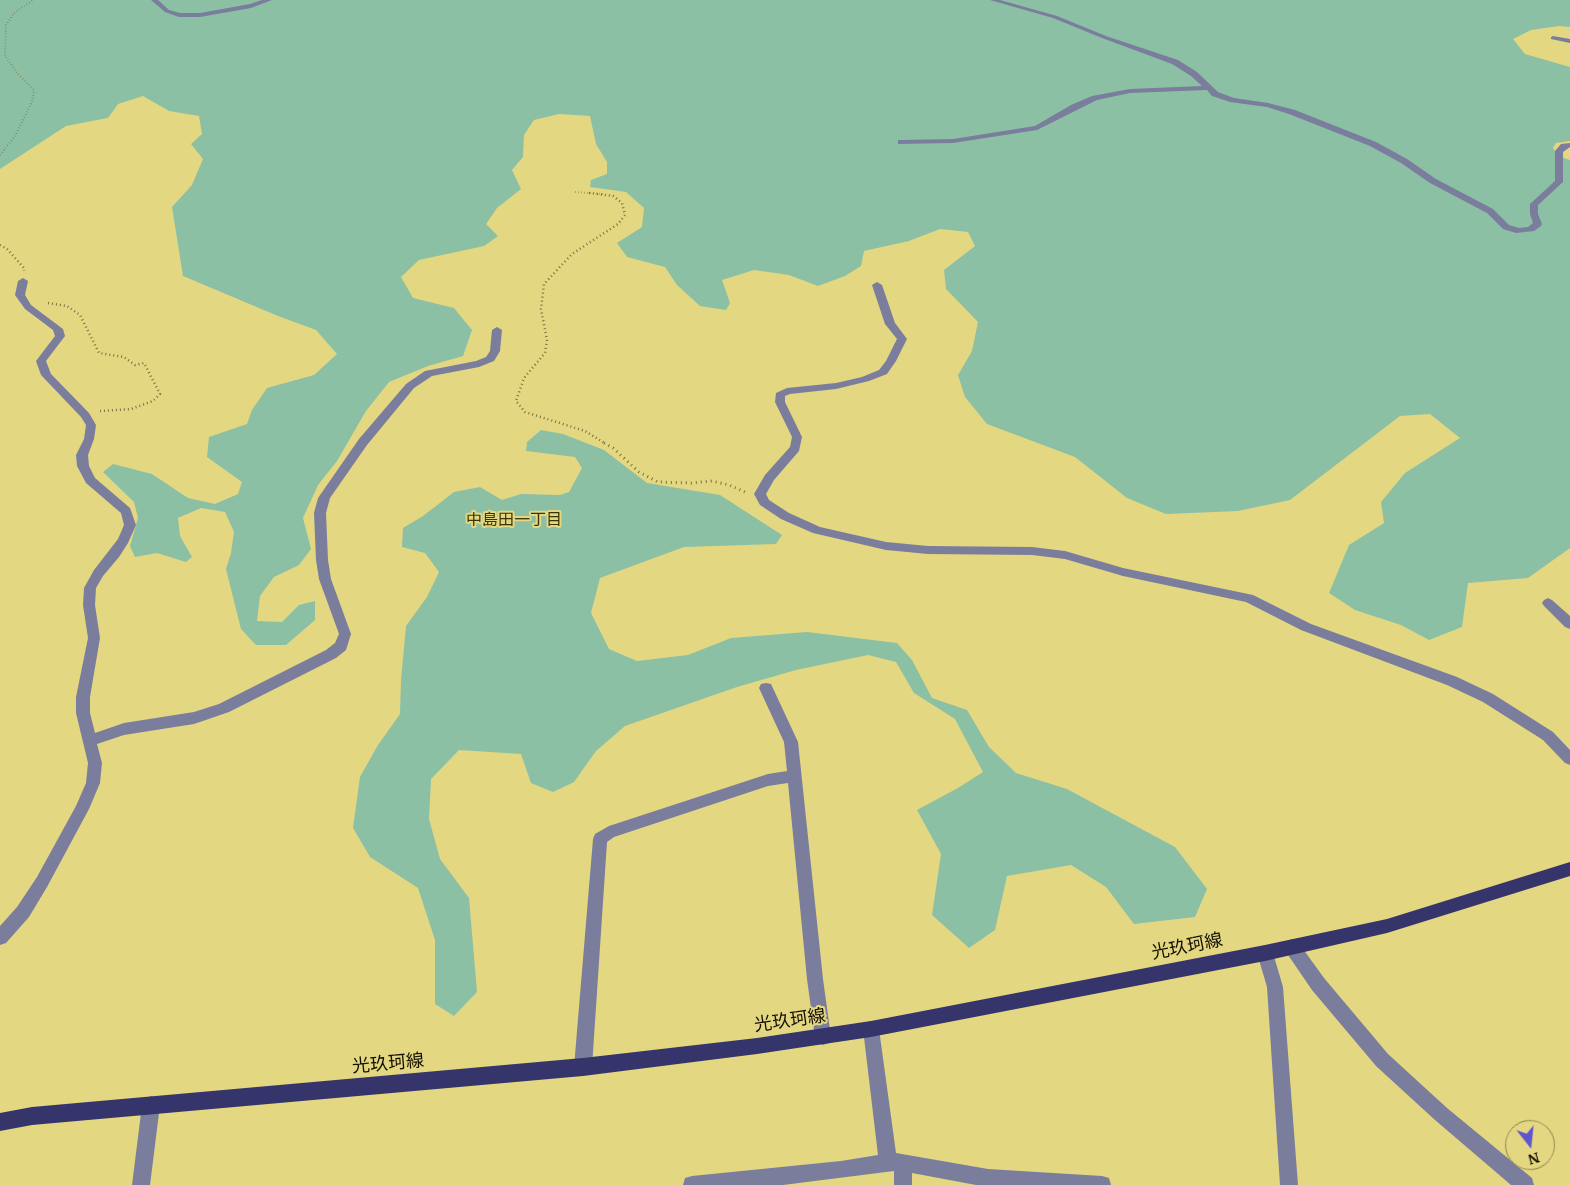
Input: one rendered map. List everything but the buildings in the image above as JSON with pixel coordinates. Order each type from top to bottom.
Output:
[{"type":"main road","name":"光玖珂線","points":[[0,1122],[32,1116],[151,1104],[583,1068],[823,1037],[1265,953],[1387,926],[1570,869]]},
{"type":"street","points":[[154,0],[167,11],[179,15],[200,15],[251,6],[269,0]]},
{"type":"street","points":[[993,0],[1054,17],[1175,62],[1194,74],[1216,94],[1233,100],[1268,105],[1292,112],[1373,144],[1404,161],[1432,181],[1470,198],[1490,211],[1506,228],[1519,231],[1531,229],[1538,224],[1534,214],[1534,204],[1559,182],[1559,151],[1564,146],[1570,145]]},
{"type":"street","points":[[1553,38],[1570,41]]},
{"type":"street","points":[[901,142],[953,141],[1037,128],[1074,107],[1095,98],[1130,91],[1208,88]]},
{"type":"street","points":[[0,938],[23,912],[42,882],[82,809],[93,783],[95,763],[83,713],[83,697],[94,638],[89,605],[90,588],[98,573],[115,554],[124,540],[130,525],[126,512],[90,480],[83,466],[82,455],[89,438],[91,424],[46,375],[41,361],[60,336],[58,329],[26,305],[20,295],[23,281]]},
{"type":"street","points":[[877,285],[890,324],[902,339],[883,372],[866,379],[836,386],[787,391],[780,395],[780,402],[797,437],[795,448],[770,478],[760,494],[764,502],[785,516],[817,530],[886,546],[928,550],[1032,551],[1064,555],[1123,572],[1249,598],[1306,627],[1452,681],[1488,698],[1548,736],[1570,759]]},
{"type":"street","points":[[91,740],[124,729],[194,718],[224,708],[331,654],[341,646],[345,634],[324,579],[320,513],[324,498],[363,442],[410,386],[429,373],[479,364],[490,359],[495,351],[497,330]]},
{"type":"street","points":[[1548,603],[1570,624]]},
{"type":"street","points":[[766,688],[791,742],[815,979],[823,1037]]},
{"type":"street","points":[[583,1068],[600,839],[609,832],[759,783],[794,776]]},
{"type":"street","points":[[1292,946],[1318,984],[1382,1060],[1441,1114],[1525,1185]]},
{"type":"street","points":[[1265,953],[1275,987],[1289,1185]]},
{"type":"street","points":[[871,1029],[886,1135],[902,1185]]},
{"type":"street","points":[[141,1185],[151,1104]]},
{"type":"street","points":[[692,1185],[841,1170],[895,1162],[988,1178],[1102,1185]]},
{"type":"path","points":[[0,155],[14,136],[32,102],[34,90],[18,74],[5,56],[6,25],[14,13],[33,0]]},
{"type":"path","points":[[575,192],[599,193],[613,196],[622,203],[625,215],[618,224],[572,254],[544,284],[541,309],[547,340],[545,354],[524,378],[516,401],[525,412],[585,431],[613,448],[639,472],[658,482],[691,484],[712,481],[730,484],[748,493],[760,494]]},
{"type":"path","points":[[0,245],[7,249],[24,268],[23,281]]},
{"type":"path","points":[[26,305],[52,304],[67,306],[80,315],[100,353],[124,357],[135,365],[144,363],[160,394],[153,401],[131,409],[84,415]]},
{"type":"green space","points":[[0,0],[1570,0],[1570,27],[1559,26],[1531,30],[1513,39],[1525,54],[1570,67],[1570,141],[1556,143],[1553,148],[1558,156],[1570,160],[1570,548],[1528,578],[1468,583],[1462,627],[1429,640],[1401,625],[1355,610],[1329,593],[1349,545],[1384,523],[1381,502],[1405,473],[1460,438],[1430,414],[1400,416],[1290,500],[1238,511],[1166,514],[1127,498],[1075,457],[987,424],[965,397],[958,375],[972,351],[978,322],[946,289],[944,270],[975,246],[968,232],[940,229],[909,241],[864,251],[861,266],[845,276],[818,286],[789,275],[754,270],[722,280],[730,303],[726,310],[700,306],[677,285],[665,267],[627,257],[617,243],[642,227],[644,208],[626,192],[590,187],[591,180],[607,174],[607,162],[596,144],[590,116],[559,114],[534,120],[524,135],[523,157],[512,170],[521,189],[497,208],[486,224],[498,236],[484,246],[419,260],[401,277],[413,298],[454,308],[472,330],[463,356],[428,366],[389,382],[366,411],[337,461],[318,485],[303,518],[311,549],[299,565],[274,577],[260,596],[257,621],[282,622],[299,605],[315,601],[315,620],[286,645],[256,645],[241,629],[226,569],[231,553],[234,532],[225,512],[201,508],[178,518],[180,536],[192,557],[186,562],[157,553],[135,557],[130,546],[138,518],[134,502],[103,472],[113,464],[152,474],[188,498],[215,504],[238,494],[242,482],[207,457],[209,437],[247,424],[252,410],[267,388],[314,375],[337,354],[316,330],[183,276],[172,207],[192,185],[203,159],[191,144],[202,134],[199,116],[169,111],[143,96],[118,104],[108,118],[66,126],[0,169]]},
{"type":"green space","points":[[541,430],[563,434],[604,450],[647,483],[720,495],[782,535],[776,544],[684,547],[600,578],[591,613],[609,649],[637,661],[688,655],[731,638],[807,632],[897,643],[912,660],[932,698],[967,710],[989,747],[1016,773],[1067,789],[1175,847],[1207,889],[1195,917],[1134,924],[1106,887],[1071,865],[1007,876],[995,930],[969,948],[932,915],[941,854],[917,810],[983,772],[955,719],[914,693],[896,662],[868,655],[796,670],[737,687],[625,726],[596,751],[574,782],[553,792],[531,783],[521,754],[459,750],[431,779],[429,819],[440,859],[469,898],[477,992],[454,1016],[435,1004],[435,940],[418,888],[370,857],[353,828],[360,777],[378,745],[400,714],[406,626],[427,597],[439,572],[425,553],[402,547],[403,528],[423,516],[454,492],[480,487],[502,500],[521,494],[560,495],[569,492],[582,468],[575,457],[526,451],[527,442]]},
{"type":"district","name":"中島田一丁目","points":[[514,520]]}]
